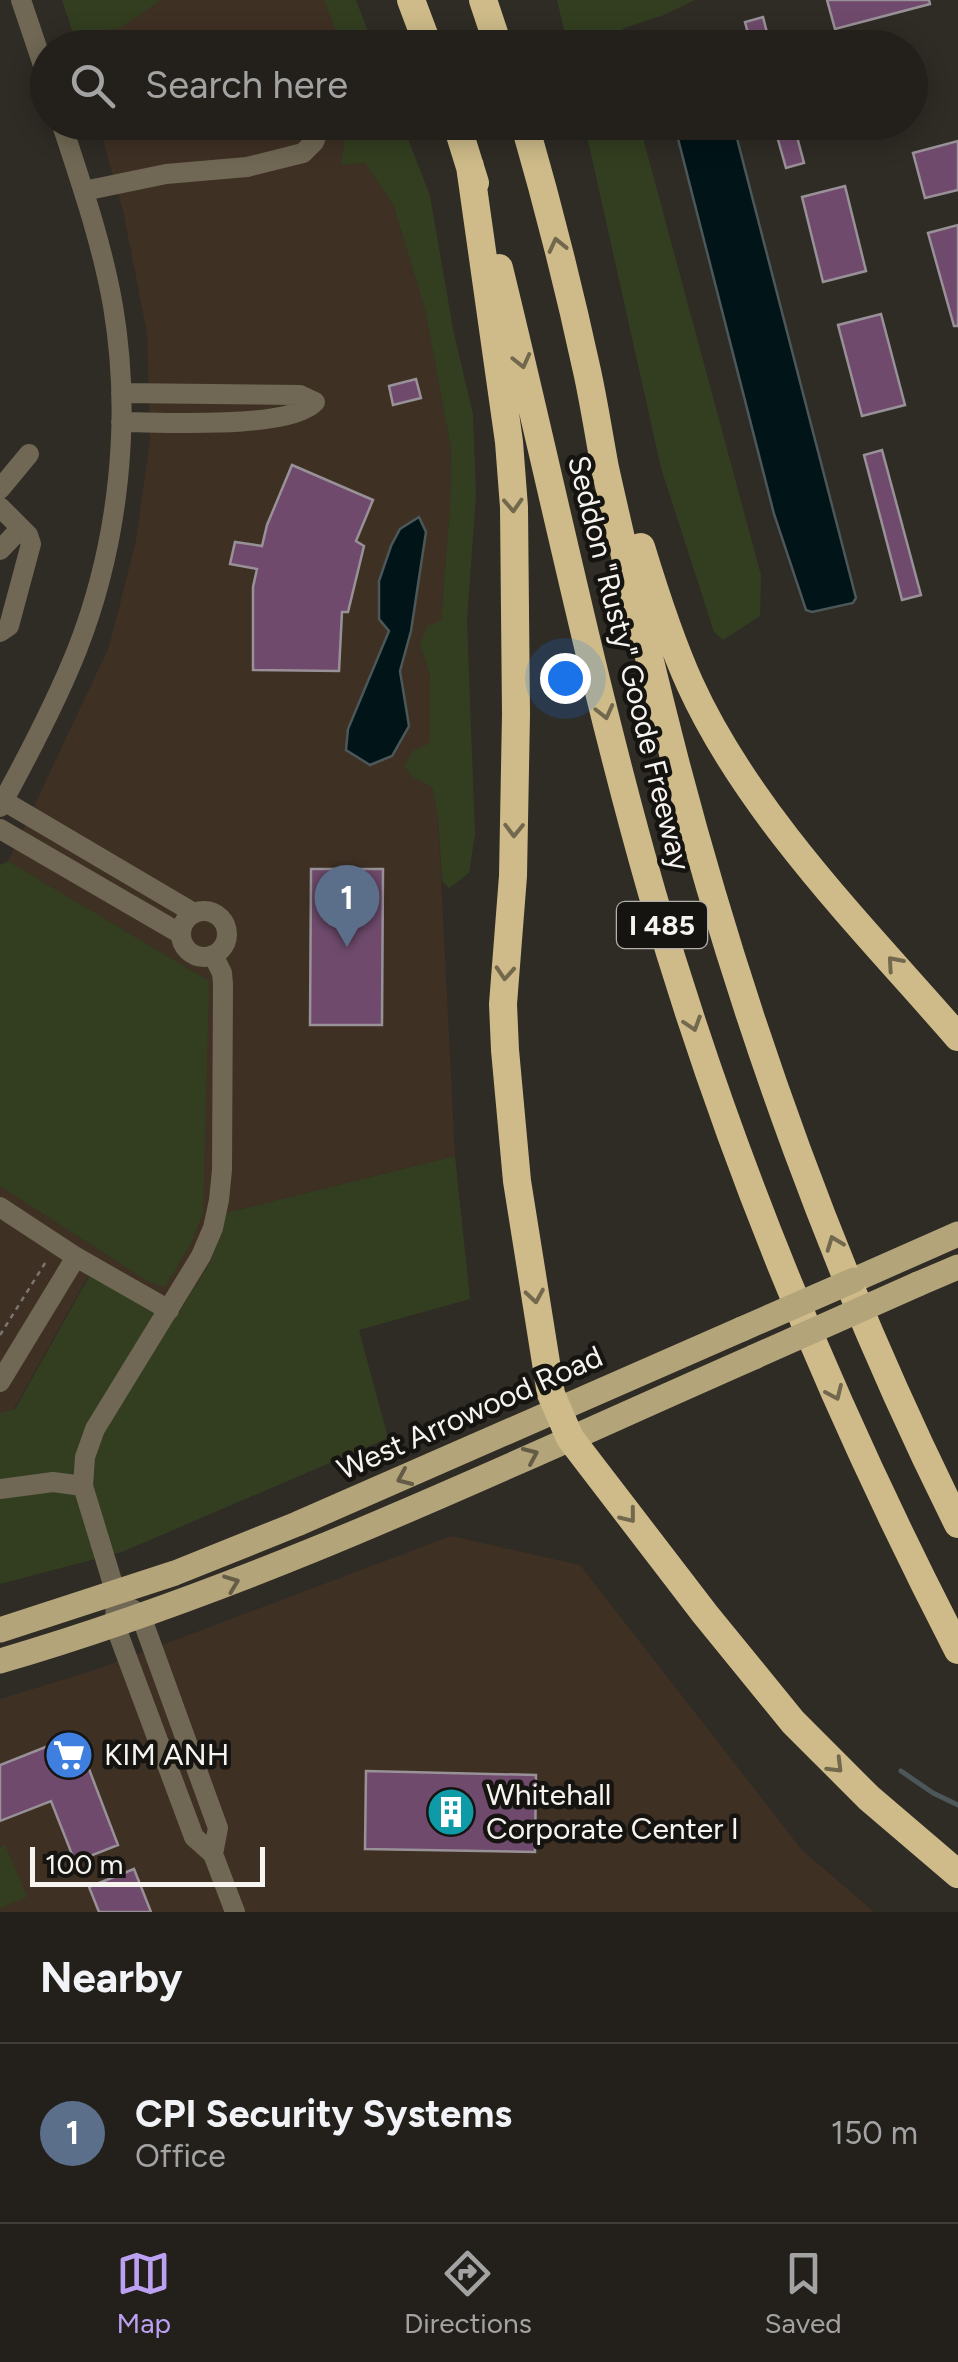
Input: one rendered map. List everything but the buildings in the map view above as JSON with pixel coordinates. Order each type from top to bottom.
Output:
[{"type":"highway","points":[[412,0],[423,30]]},
{"type":"highway","points":[[482,0],[493,30]]},
{"type":"highway","name":"Seddon \"Rusty\" Goode Freeway","points":[[462,140],[499,266],[626,799],[701,1050],[815,1348],[958,1650]]},
{"type":"highway","name":"Seddon \"Rusty\" Goode Freeway","points":[[529,140],[588,374],[605,466],[657,688],[705,873],[768,1068],[834,1243],[882,1360],[958,1524]]},
{"type":"highway","points":[[470,166],[509,442],[514,507],[513,876],[502,1004],[505,1050],[517,1181],[551,1394],[570,1438],[793,1722],[868,1798],[958,1874]]},
{"type":"highway","points":[[588,374],[668,631],[716,733],[797,850],[958,1037]]},
{"type":"main road","name":"West Arrowood Road","points":[[0,1630],[116,1594],[297,1524],[958,1234]]},
{"type":"main road","name":"West Arrowood Road","points":[[0,1661],[116,1625],[312,1551],[958,1267]]},
{"type":"street","points":[[20,0],[30,30]]},
{"type":"street","points":[[67,140],[113,305],[121,393],[116,496],[104,558],[78,647],[55,702],[2,804],[194,912],[210,912],[222,920],[226,942],[214,955],[194,955],[183,945],[183,923],[194,912]]},
{"type":"street","points":[[84,191],[166,174],[247,168],[303,153],[315,140]]},
{"type":"street","points":[[121,393],[300,396],[315,402],[300,413],[255,422],[121,422]]},
{"type":"street","points":[[0,490],[29,454]]},
{"type":"street","points":[[0,508],[22,528],[31,544],[9,626],[0,632]]},
{"type":"street","points":[[0,550],[22,528]]},
{"type":"street","points":[[0,829],[180,934]]},
{"type":"street","points":[[85,879],[98,856]]},
{"type":"street","points":[[214,955],[223,984],[220,1200],[208,1243],[95,1429],[85,1457],[83,1486],[116,1594],[116,1625],[194,1837],[213,1854],[235,1912]]},
{"type":"street","points":[[0,1207],[76,1257],[170,1310]]},
{"type":"street","points":[[0,1382],[76,1257]]},
{"type":"street","points":[[0,1489],[53,1482],[83,1486]]},
{"type":"street","points":[[116,1594],[141,1616],[218,1828],[213,1854]]},
{"type":"path","points":[[0,1335],[51,1253]]},
{"type":"shaded area","points":[[161,0],[324,0],[335,30],[96,30],[120,27]]},
{"type":"shaded area","points":[[103,140],[345,140],[342,165],[365,163],[393,204],[425,309],[451,449],[441,621],[420,645],[430,674],[430,744],[414,778],[432,787],[438,817],[455,1156],[226,1213],[210,1263],[178,1314],[91,1271],[14,1409],[0,1413],[0,1186],[147,1281],[209,981],[8,861],[109,647],[136,540],[150,439],[147,333],[123,211]]},
{"type":"shaded area","points":[[678,140],[737,140],[856,598],[853,603],[806,610],[774,514]]},
{"type":"shaded area","points":[[419,517],[426,532],[411,631],[400,671],[409,726],[392,756],[370,765],[346,750],[348,729],[389,631],[379,619],[379,581],[400,529]]},
{"type":"shaded area","points":[[451,1536],[580,1565],[802,1850],[874,1912],[0,1912],[0,1699],[98,1669]]},
{"type":"green space","points":[[62,0],[161,0],[120,28],[72,30]]},
{"type":"green space","points":[[324,0],[356,0],[367,30],[335,30]]},
{"type":"green space","points":[[557,0],[695,0],[622,30],[564,30]]},
{"type":"green space","points":[[345,140],[409,140],[430,196],[454,334],[473,414],[476,495],[467,621],[475,834],[469,873],[449,888],[442,881],[432,787],[414,778],[404,766],[413,751],[430,743],[430,674],[420,645],[427,626],[441,621],[451,449],[425,309],[393,204],[365,163],[341,165]]},
{"type":"green space","points":[[588,140],[644,140],[761,575],[760,616],[723,640],[714,632],[661,468]]},
{"type":"green space","points":[[8,861],[209,981],[203,1213],[191,1243],[165,1287],[147,1281],[0,1186],[0,865]]},
{"type":"green space","points":[[455,1156],[470,1299],[359,1330],[388,1438],[122,1552],[0,1584],[0,1413],[15,1409],[92,1271],[178,1313],[210,1263],[226,1213]]},
{"type":"green space","points":[[5,1845],[27,1897],[0,1908],[0,1847]]},
{"type":"waterway","points":[[901,1771],[958,1805]]},
{"type":"place","name":"CPI Security Systems","points":[[347,947]]},
{"type":"place","name":"KIM ANH","points":[[69,1755]]},
{"type":"place","name":"Whitehall Corporate Center I","points":[[451,1812]]}]
